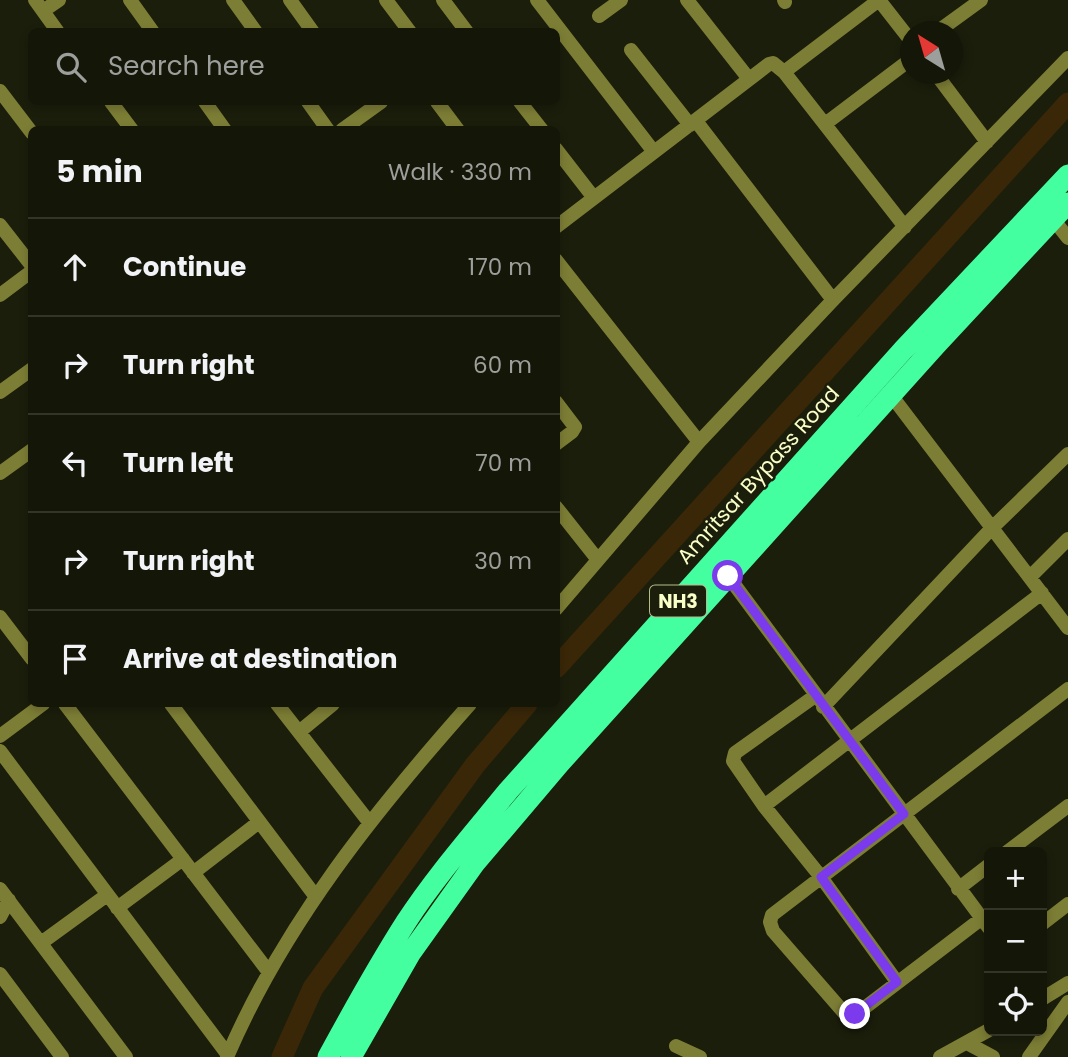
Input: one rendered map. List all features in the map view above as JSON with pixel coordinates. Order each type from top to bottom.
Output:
[{"type":"highway","name":"Amritsar Bypass Road","points":[[328,1057],[359,999],[407,921],[508,791],[894,360],[1068,175]]},
{"type":"highway","name":"NH3","points":[[351,1057],[410,954],[475,863],[560,763],[728,576],[1068,203]]},
{"type":"street","points":[[55,28],[39,6],[59,0]]},
{"type":"street","points":[[130,0],[150,28]]},
{"type":"street","points":[[233,0],[253,28]]},
{"type":"street","points":[[290,0],[310,28]]},
{"type":"street","points":[[386,0],[407,28]]},
{"type":"street","points":[[443,0],[464,28]]},
{"type":"street","points":[[537,0],[559,28]]},
{"type":"street","points":[[599,16],[621,0]]},
{"type":"street","points":[[687,0],[748,79]]},
{"type":"street","points":[[784,72],[879,0],[900,27]]},
{"type":"street","points":[[952,21],[981,0]]},
{"type":"street","points":[[560,30],[654,152]]},
{"type":"street","points":[[631,50],[693,123],[833,300]]},
{"type":"street","points":[[560,604],[699,442],[1068,58]]},
{"type":"street","points":[[560,224],[748,79],[769,64],[776,64],[905,227]]},
{"type":"street","points":[[825,124],[900,67]]},
{"type":"street","points":[[944,84],[988,142]]},
{"type":"street","points":[[0,91],[28,128]]},
{"type":"street","points":[[113,105],[129,126]]},
{"type":"street","points":[[207,105],[222,126]]},
{"type":"street","points":[[310,105],[325,126]]},
{"type":"street","points":[[349,126],[372,105]]},
{"type":"street","points":[[439,105],[455,126]]},
{"type":"street","points":[[522,105],[539,126]]},
{"type":"street","points":[[560,154],[594,198]]},
{"type":"street","points":[[1053,219],[1068,239]]},
{"type":"street","points":[[0,225],[28,263]]},
{"type":"street","points":[[560,265],[699,442]]},
{"type":"street","points":[[0,295],[28,271]]},
{"type":"street","points":[[0,392],[28,372]]},
{"type":"street","points":[[891,395],[1042,593],[1065,619]]},
{"type":"street","points":[[560,407],[575,427],[560,441]]},
{"type":"street","points":[[0,473],[28,453]]},
{"type":"street","points":[[897,982],[821,877],[764,806],[735,766],[733,757],[819,701],[1068,454]]},
{"type":"street","points":[[560,512],[598,560]]},
{"type":"street","points":[[1030,577],[1068,539]]},
{"type":"street","points":[[728,576],[984,923]]},
{"type":"street","points":[[764,806],[1042,593]]},
{"type":"street","points":[[0,617],[28,654]]},
{"type":"street","points":[[984,925],[897,982],[855,1014],[847,1016],[773,931],[770,922],[772,915],[1068,689]]},
{"type":"street","points":[[0,736],[39,707]]},
{"type":"street","points":[[67,707],[268,971]]},
{"type":"street","points":[[172,707],[316,897]]},
{"type":"street","points":[[279,707],[369,822]]},
{"type":"street","points":[[299,732],[329,707]]},
{"type":"street","points":[[0,751],[227,1056],[268,971],[316,897],[369,822],[466,707]]},
{"type":"street","points":[[1014,847],[1068,806]]},
{"type":"street","points":[[193,873],[259,822]]},
{"type":"street","points":[[117,908],[183,859]]},
{"type":"street","points":[[958,889],[984,869]]},
{"type":"street","points":[[0,917],[4,895]]},
{"type":"street","points":[[4,895],[126,1057]]},
{"type":"street","points":[[41,943],[107,895]]},
{"type":"street","points":[[1047,920],[1068,904]]},
{"type":"street","points":[[0,974],[62,1057]]},
{"type":"street","points":[[1047,996],[1068,984]]},
{"type":"street","points":[[1029,1057],[1068,1002]]},
{"type":"street","points":[[940,1057],[984,1033]]},
{"type":"street","points":[[967,1043],[993,1057]]},
{"type":"street","points":[[676,1045],[699,1057]]},
{"type":"waterway","points":[[560,664],[1068,103]]},
{"type":"waterway","points":[[282,1057],[313,988],[475,765],[524,707]]},
{"type":"route","points":[[728,576],[904,814],[821,877],[897,982],[855,1014]]}]
